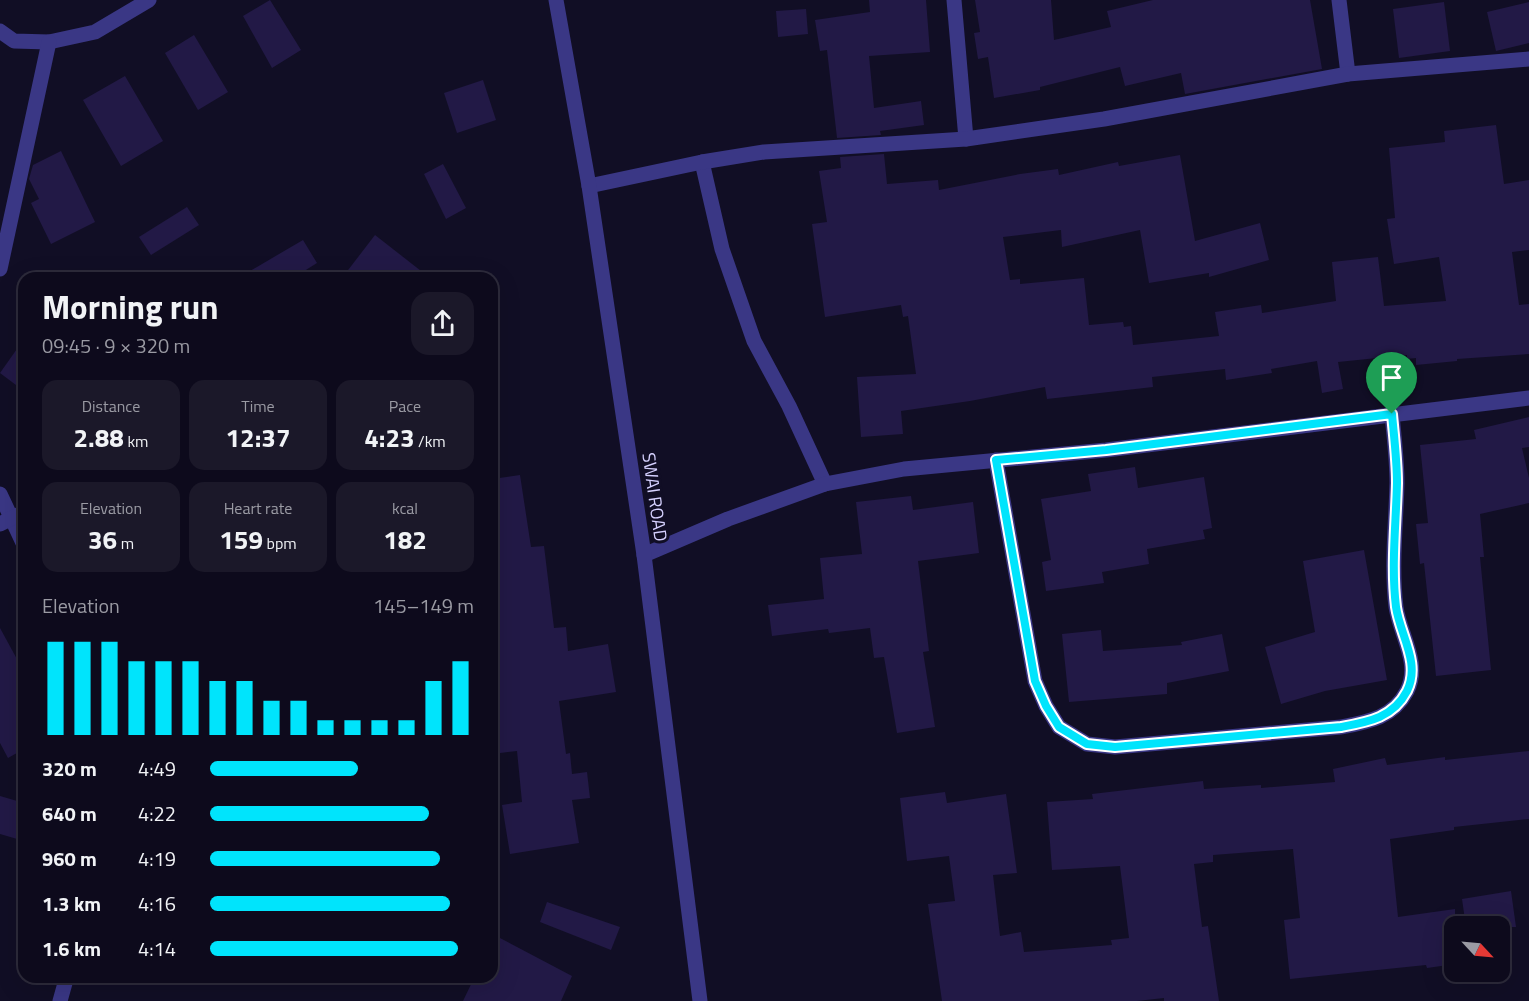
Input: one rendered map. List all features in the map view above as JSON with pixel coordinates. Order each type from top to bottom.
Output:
[{"type":"street","points":[[0,31],[14,41],[49,42],[95,32],[149,0]]},
{"type":"street","name":"SWAI ROAD","points":[[556,0],[589,186],[644,555],[700,1001]]},
{"type":"street","points":[[954,0],[966,139]]},
{"type":"street","points":[[1339,0],[1348,74]]},
{"type":"street","points":[[0,269],[49,42]]},
{"type":"street","points":[[589,186],[702,162],[764,152],[966,139],[1104,118],[1348,74],[1529,59]]},
{"type":"street","points":[[702,162],[722,249],[754,340],[789,406],[825,484]]},
{"type":"street","points":[[644,555],[728,519],[825,484],[904,469],[1106,450],[1529,398]]},
{"type":"street","points":[[996,460],[1035,681],[1046,706],[1059,727],[1087,744],[1115,747],[1341,727],[1376,721],[1396,706],[1407,690],[1413,666],[1396,608],[1393,548],[1397,482],[1392,414]]},
{"type":"street","points":[[0,494],[18,533]]},
{"type":"street","points":[[59,1000],[65,983]]},
{"type":"building","points":[[270,0],[301,50],[272,68],[243,16]]},
{"type":"building","points":[[869,0],[926,0],[930,52],[869,56],[874,108],[921,101],[924,125],[880,131],[881,135],[837,138],[827,50],[820,51],[815,20],[870,12]]},
{"type":"building","points":[[975,0],[1051,0],[1054,40],[1111,27],[1107,11],[1153,0],[1310,0],[1322,69],[1185,94],[1181,73],[1125,86],[1120,67],[1040,87],[1040,90],[994,98],[988,57],[978,59],[974,33],[980,32]]},
{"type":"building","points":[[1444,2],[1450,51],[1399,58],[1393,9]]},
{"type":"building","points":[[1529,2],[1529,43],[1496,51],[1487,12]]},
{"type":"building","points":[[806,9],[808,34],[778,37],[776,11]]},
{"type":"building","points":[[194,35],[228,92],[198,110],[165,53]]},
{"type":"building","points":[[125,76],[163,141],[121,166],[83,100]]},
{"type":"building","points":[[483,80],[496,120],[457,133],[444,93]]},
{"type":"building","points":[[1496,125],[1504,184],[1529,180],[1529,250],[1512,252],[1519,305],[1529,304],[1529,354],[1457,359],[1457,361],[1416,365],[1416,358],[1407,359],[1407,355],[1338,362],[1343,389],[1322,393],[1317,361],[1271,369],[1272,373],[1226,380],[1225,369],[1152,377],[1153,387],[1047,399],[1045,387],[901,411],[903,434],[861,437],[857,377],[916,374],[908,316],[903,317],[901,305],[825,317],[812,224],[827,222],[819,171],[841,168],[840,157],[884,154],[887,184],[938,180],[939,190],[1020,174],[1058,169],[1059,175],[1118,162],[1119,166],[1180,155],[1195,241],[1260,223],[1269,260],[1209,277],[1209,273],[1149,283],[1140,230],[1062,247],[1061,230],[1003,237],[1010,280],[1020,279],[1020,284],[1084,278],[1089,325],[1123,322],[1124,327],[1131,326],[1133,345],[1219,336],[1215,312],[1261,305],[1262,313],[1336,301],[1332,262],[1378,257],[1384,306],[1446,301],[1439,257],[1394,264],[1387,219],[1395,218],[1389,148],[1445,142],[1444,131]]},
{"type":"building","points":[[61,151],[95,222],[51,244],[31,203],[39,199],[29,179],[33,165]]},
{"type":"building","points":[[443,164],[466,208],[446,219],[424,174]]},
{"type":"building","points":[[187,207],[199,225],[151,255],[139,237]]},
{"type":"building","points":[[375,235],[422,272],[347,272]]},
{"type":"building","points":[[303,240],[317,263],[303,272],[248,272]]},
{"type":"building","points":[[18,348],[18,386],[0,373]]},
{"type":"building","points":[[1529,417],[1529,447],[1522,448],[1529,478],[1529,503],[1480,514],[1484,557],[1480,557],[1491,670],[1436,676],[1424,563],[1420,564],[1416,524],[1428,523],[1420,445],[1476,439],[1474,430]]},
{"type":"building","points":[[1135,467],[1138,488],[1204,477],[1212,528],[1203,530],[1205,539],[1147,549],[1149,564],[1102,572],[1104,583],[1046,591],[1042,562],[1051,560],[1041,499],[1091,491],[1088,474]]},
{"type":"building","points":[[520,475],[531,547],[544,546],[554,628],[566,627],[568,651],[608,644],[616,692],[559,701],[566,754],[570,753],[572,774],[587,772],[590,798],[572,800],[579,843],[510,854],[502,805],[522,802],[517,751],[498,753],[498,478]]},
{"type":"building","points":[[911,496],[913,510],[973,502],[979,553],[918,561],[929,651],[923,652],[935,727],[897,733],[884,657],[874,658],[870,628],[829,633],[828,629],[772,636],[768,605],[824,599],[820,558],[862,554],[856,502]]},
{"type":"building","points":[[1364,550],[1387,680],[1325,691],[1281,704],[1265,647],[1315,632],[1303,561]]},
{"type":"building","points":[[0,628],[18,661],[18,752],[8,758],[0,743]]},
{"type":"building","points":[[1101,630],[1103,651],[1182,645],[1181,642],[1222,634],[1229,671],[1167,683],[1167,694],[1069,702],[1062,634]]},
{"type":"building","points":[[1529,751],[1529,819],[1454,827],[1454,830],[1390,839],[1398,917],[1455,909],[1455,916],[1444,916],[1444,966],[1427,968],[1426,965],[1290,979],[1284,920],[1300,918],[1293,849],[1213,855],[1213,862],[1194,864],[1202,927],[1208,926],[1219,1001],[1164,1001],[1164,998],[1137,1001],[942,1001],[928,904],[955,901],[949,856],[907,861],[900,798],[945,792],[947,803],[1006,794],[1017,873],[993,875],[1000,936],[1021,932],[1024,952],[1112,945],[1111,940],[1129,938],[1120,866],[1052,870],[1047,802],[1093,799],[1092,794],[1203,781],[1204,789],[1261,785],[1261,788],[1335,782],[1333,769],[1385,758],[1387,765],[1445,757],[1445,760]]},
{"type":"building","points":[[0,796],[18,801],[18,839],[0,834]]},
{"type":"building","points":[[1511,891],[1516,927],[1510,927],[1510,916],[1464,916],[1462,899]]},
{"type":"building","points":[[547,902],[620,927],[611,950],[540,922]]},
{"type":"building","points":[[500,938],[572,976],[561,1001],[463,1001],[472,983],[498,983]]},
{"type":"route","points":[[1392,414],[1397,482],[1393,548],[1396,608],[1413,666],[1407,690],[1396,706],[1376,721],[1341,727],[1115,747],[1087,744],[1059,727],[1046,706],[1035,681],[996,460],[1106,450],[1392,414]]}]
